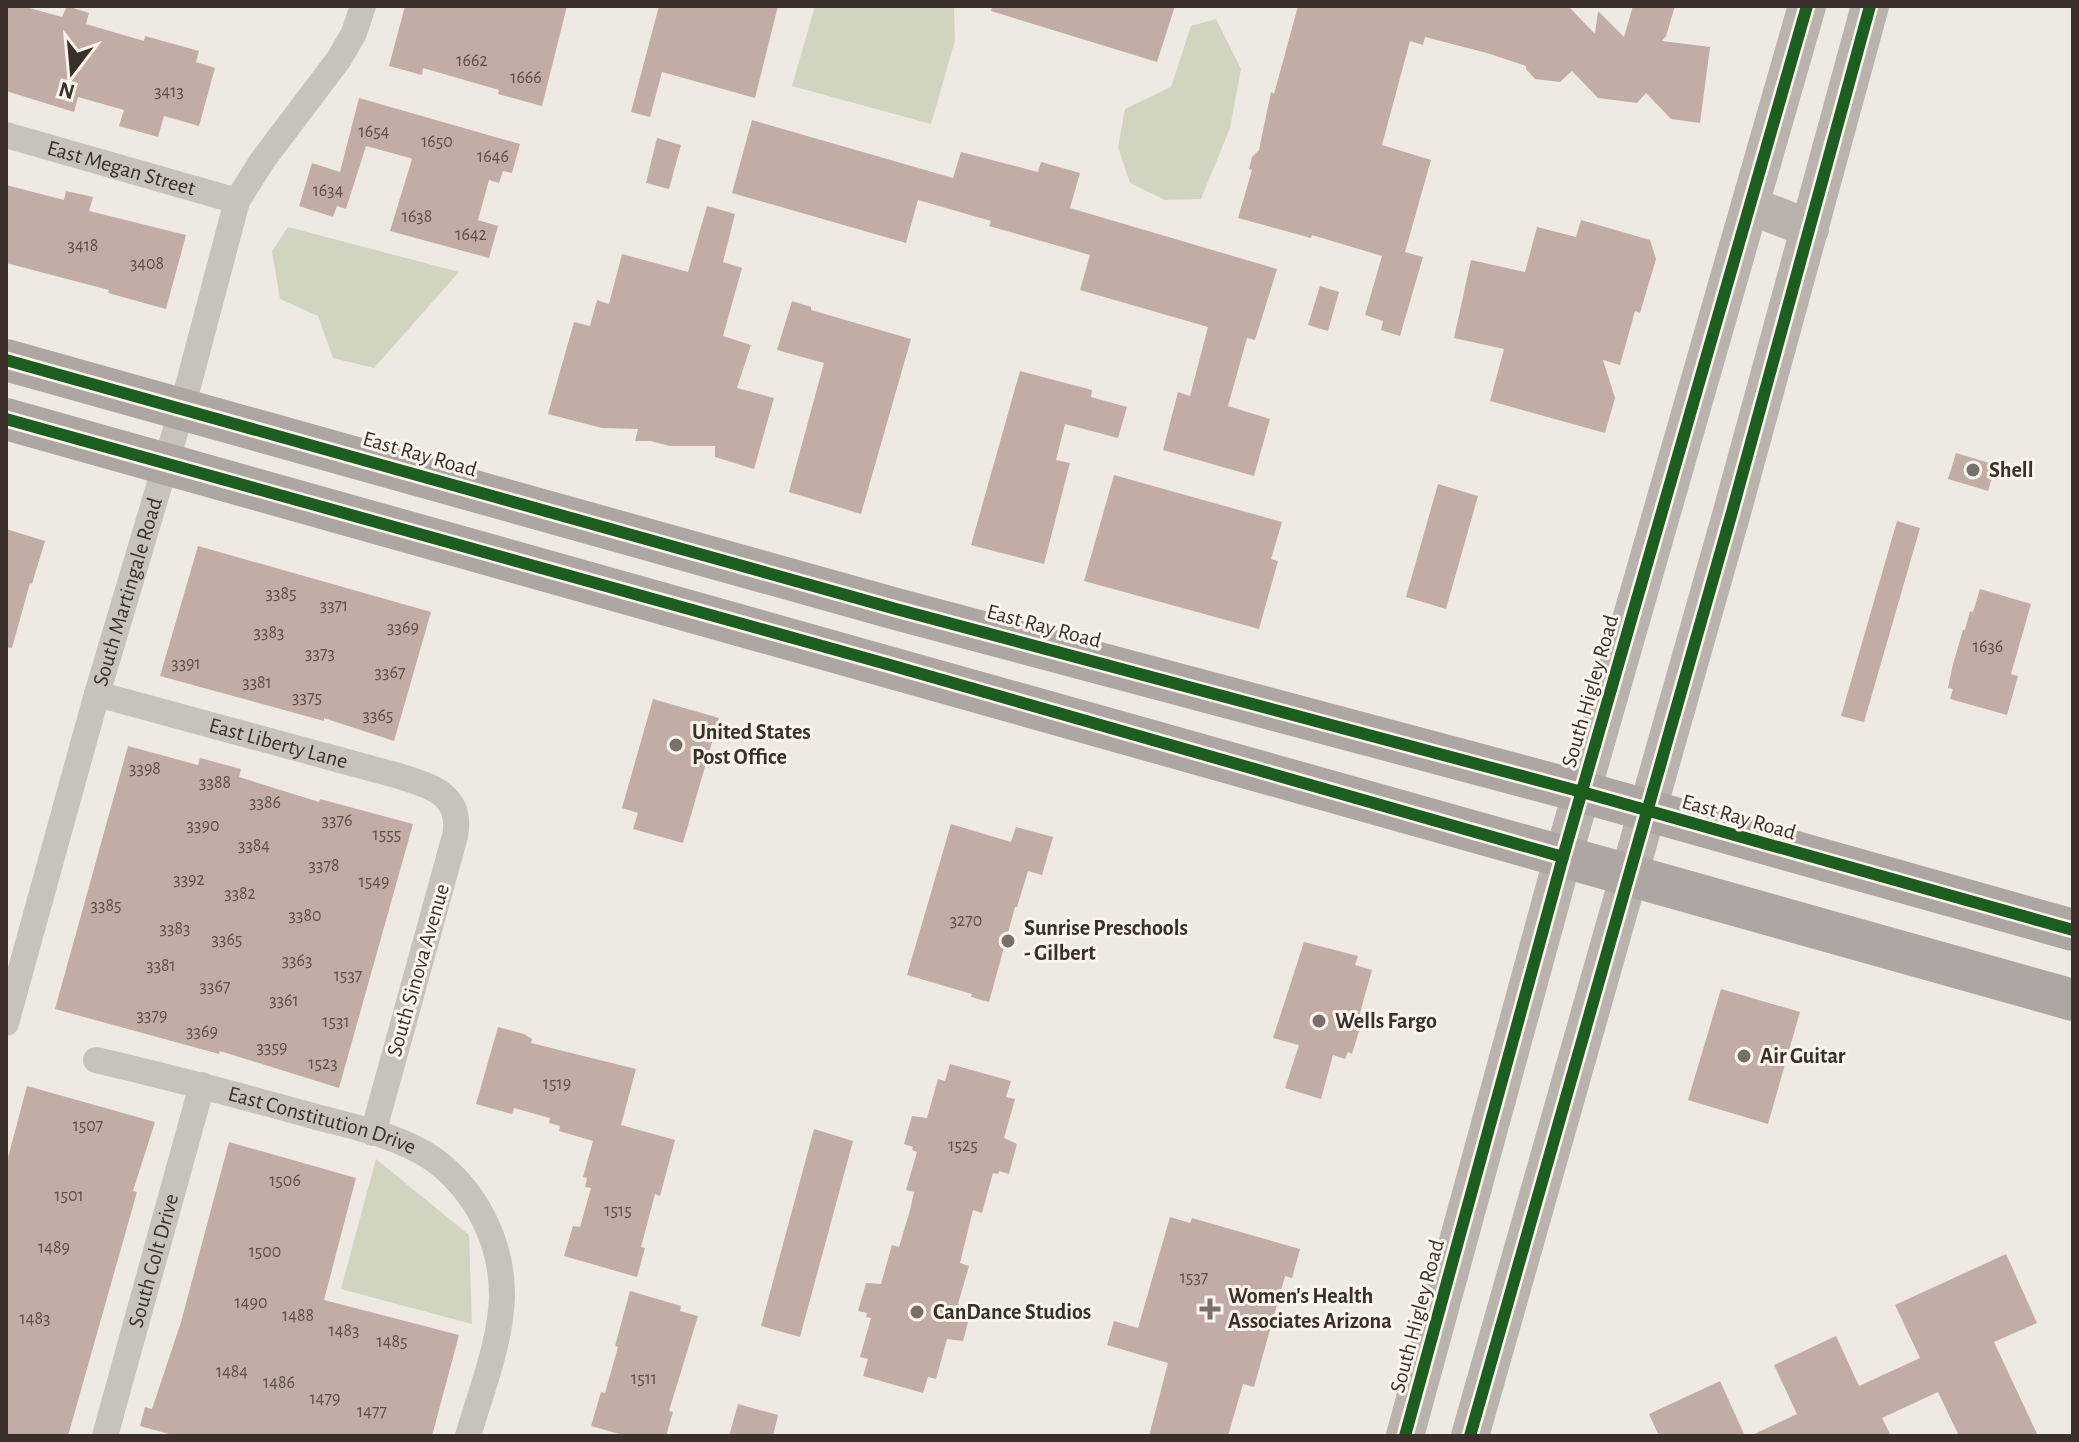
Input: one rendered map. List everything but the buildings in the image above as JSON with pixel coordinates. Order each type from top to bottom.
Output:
[{"type":"main road","name":"South Higley Road","points":[[1405,1436],[1563,857],[1807,6]]},
{"type":"main road","points":[[1470,1436],[1870,6]]},
{"type":"main road","points":[[1752,206],[1810,229]]},
{"type":"main road","name":"East Ray Road","points":[[6,360],[896,609],[1582,792],[2073,930]]},
{"type":"main road","points":[[6,419],[2073,1000]]},
{"type":"street","name":"South Martingale Road","points":[[6,1023],[97,694],[182,409],[237,201],[262,161],[339,59],[354,33],[363,6]]},
{"type":"street","name":"East Megan Street","points":[[6,135],[237,201]]},
{"type":"street","name":"East Liberty Lane","points":[[97,694],[427,785],[440,791],[453,807]]},
{"type":"street","name":"South Sinova Avenue","points":[[373,1133],[455,836],[453,807]]},
{"type":"street","name":"East Constitution Drive","points":[[96,1060],[202,1085],[373,1133],[421,1152],[455,1178],[480,1213],[496,1252],[502,1294],[499,1323],[468,1436]]},
{"type":"street","name":"South Colt Drive","points":[[105,1436],[202,1085]]},
{"type":"green space","points":[[815,6],[954,6],[955,40],[931,124],[792,86]]},
{"type":"green space","points":[[1216,19],[1241,69],[1230,128],[1201,199],[1165,200],[1130,183],[1118,147],[1125,109],[1171,87],[1191,26]]},
{"type":"green space","points":[[288,227],[459,272],[374,368],[333,358],[318,316],[280,299],[272,251]]},
{"type":"green space","points":[[376,1159],[469,1235],[472,1324],[341,1289]]},
{"type":"cycle path","points":[[1405,1436],[1563,857],[1807,6]]},
{"type":"cycle path","points":[[1470,1436],[1732,512],[1870,6]]},
{"type":"cycle path","points":[[6,360],[896,609],[1582,792],[2073,930]]},
{"type":"cycle path","points":[[6,419],[883,663],[1563,857]]},
{"type":"place","name":"Shell","points":[[1973,470]]},
{"type":"place","name":"United States Post Office","points":[[676,745]]},
{"type":"place","name":"Sunrise Preschools - Gilbert","points":[[1008,941]]},
{"type":"place","name":"Wells Fargo","points":[[1319,1021]]},
{"type":"place","name":"Air Guitar","points":[[1744,1056]]},
{"type":"place","name":"Women's Health Associates Arizona","points":[[1210,1309]]},
{"type":"place","name":"CanDance Studios","points":[[917,1312]]}]
